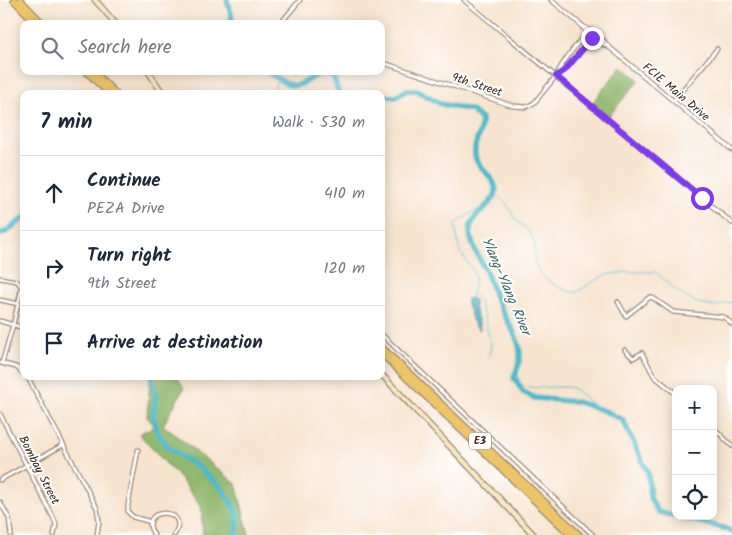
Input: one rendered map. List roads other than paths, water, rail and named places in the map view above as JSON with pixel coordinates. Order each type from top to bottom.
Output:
[{"type":"highway","points":[[14,0],[33,20]]},
{"type":"highway","points":[[20,0],[40,20]]},
{"type":"highway","points":[[90,75],[106,90]]},
{"type":"highway","points":[[97,75],[112,90]]},
{"type":"highway","name":"E3","points":[[385,351],[579,535]]},
{"type":"highway","name":"E3","points":[[385,357],[571,535]]},
{"type":"street","points":[[95,0],[112,20]]},
{"type":"street","points":[[283,20],[300,0]]},
{"type":"street","points":[[464,0],[732,223]]},
{"type":"street","name":"FCIE Main Drive","points":[[551,0],[603,40],[673,102],[732,150]]},
{"type":"street","name":"FCIE Main Drive","points":[[580,24],[592,38],[609,47]]},
{"type":"street","points":[[587,33],[592,32],[592,38]]},
{"type":"street","name":"9th Street","points":[[385,63],[526,108],[534,103],[556,76],[561,66],[587,33]]},
{"type":"street","name":"9th Street","points":[[556,76],[565,70],[592,38]]},
{"type":"street","points":[[673,102],[717,49]]},
{"type":"street","points":[[151,75],[160,90]]},
{"type":"street","points":[[0,278],[17,280],[20,283]]},
{"type":"street","points":[[20,291],[13,325],[1,363],[16,367],[20,371]]},
{"type":"street","points":[[618,302],[626,316],[650,297],[673,312],[724,317],[732,324]]},
{"type":"street","points":[[0,300],[18,304]]},
{"type":"street","points":[[0,321],[20,327]]},
{"type":"street","points":[[385,338],[593,535]]},
{"type":"street","points":[[625,350],[633,358],[642,353],[654,376],[672,391]]},
{"type":"street","points":[[385,378],[502,504],[534,535]]},
{"type":"street","points":[[28,380],[96,508],[99,521],[97,535]]},
{"type":"street","name":"Bombay Street","points":[[0,414],[54,517],[56,524],[54,535]]},
{"type":"street","points":[[716,430],[732,446]]},
{"type":"street","points":[[0,480],[63,445]]},
{"type":"street","points":[[138,450],[128,512],[133,517],[151,522]]},
{"type":"street","points":[[0,502],[10,524],[11,535]]},
{"type":"street","points":[[154,535],[150,530],[151,522],[153,518],[161,513],[170,514],[176,520],[177,525],[174,535]]},
{"type":"water","points":[[471,298],[474,300],[480,330],[474,324],[467,304],[467,299]]},
{"type":"waterway","name":"Ylang-Ylang River","points":[[227,0],[232,20]]},
{"type":"waterway","name":"Ylang-Ylang River","points":[[272,75],[291,85],[302,84],[318,75]]},
{"type":"waterway","name":"Ylang-Ylang River","points":[[333,75],[338,90]]},
{"type":"waterway","points":[[273,90],[278,79]]},
{"type":"waterway","name":"Ylang-Ylang River","points":[[385,96],[396,97],[407,90],[417,90],[441,104],[471,110],[481,119],[475,148],[476,159],[492,180],[496,190],[492,200],[473,221],[470,232],[472,242],[486,271],[496,299],[520,349],[519,364],[514,378],[523,392],[535,398],[577,402],[605,411],[623,420],[648,473],[650,498],[658,512],[724,528],[732,532]]},
{"type":"waterway","points":[[495,195],[504,201],[516,220],[530,233],[534,242],[535,260],[540,272],[550,282],[562,288],[575,293],[605,275],[626,272],[656,272],[676,290],[700,304],[717,306],[732,302]]},
{"type":"waterway","points":[[471,298],[475,281],[474,274],[460,253],[455,225],[487,204]]},
{"type":"waterway","points":[[0,234],[20,221]]},
{"type":"waterway","points":[[472,292],[479,302],[484,316],[491,344],[489,357]]},
{"type":"waterway","points":[[518,365],[519,381],[522,385],[527,387],[572,388],[596,408]]},
{"type":"waterway","points":[[152,380],[156,396],[153,416],[157,432],[169,448],[198,467],[222,488],[237,513],[236,535]]}]
